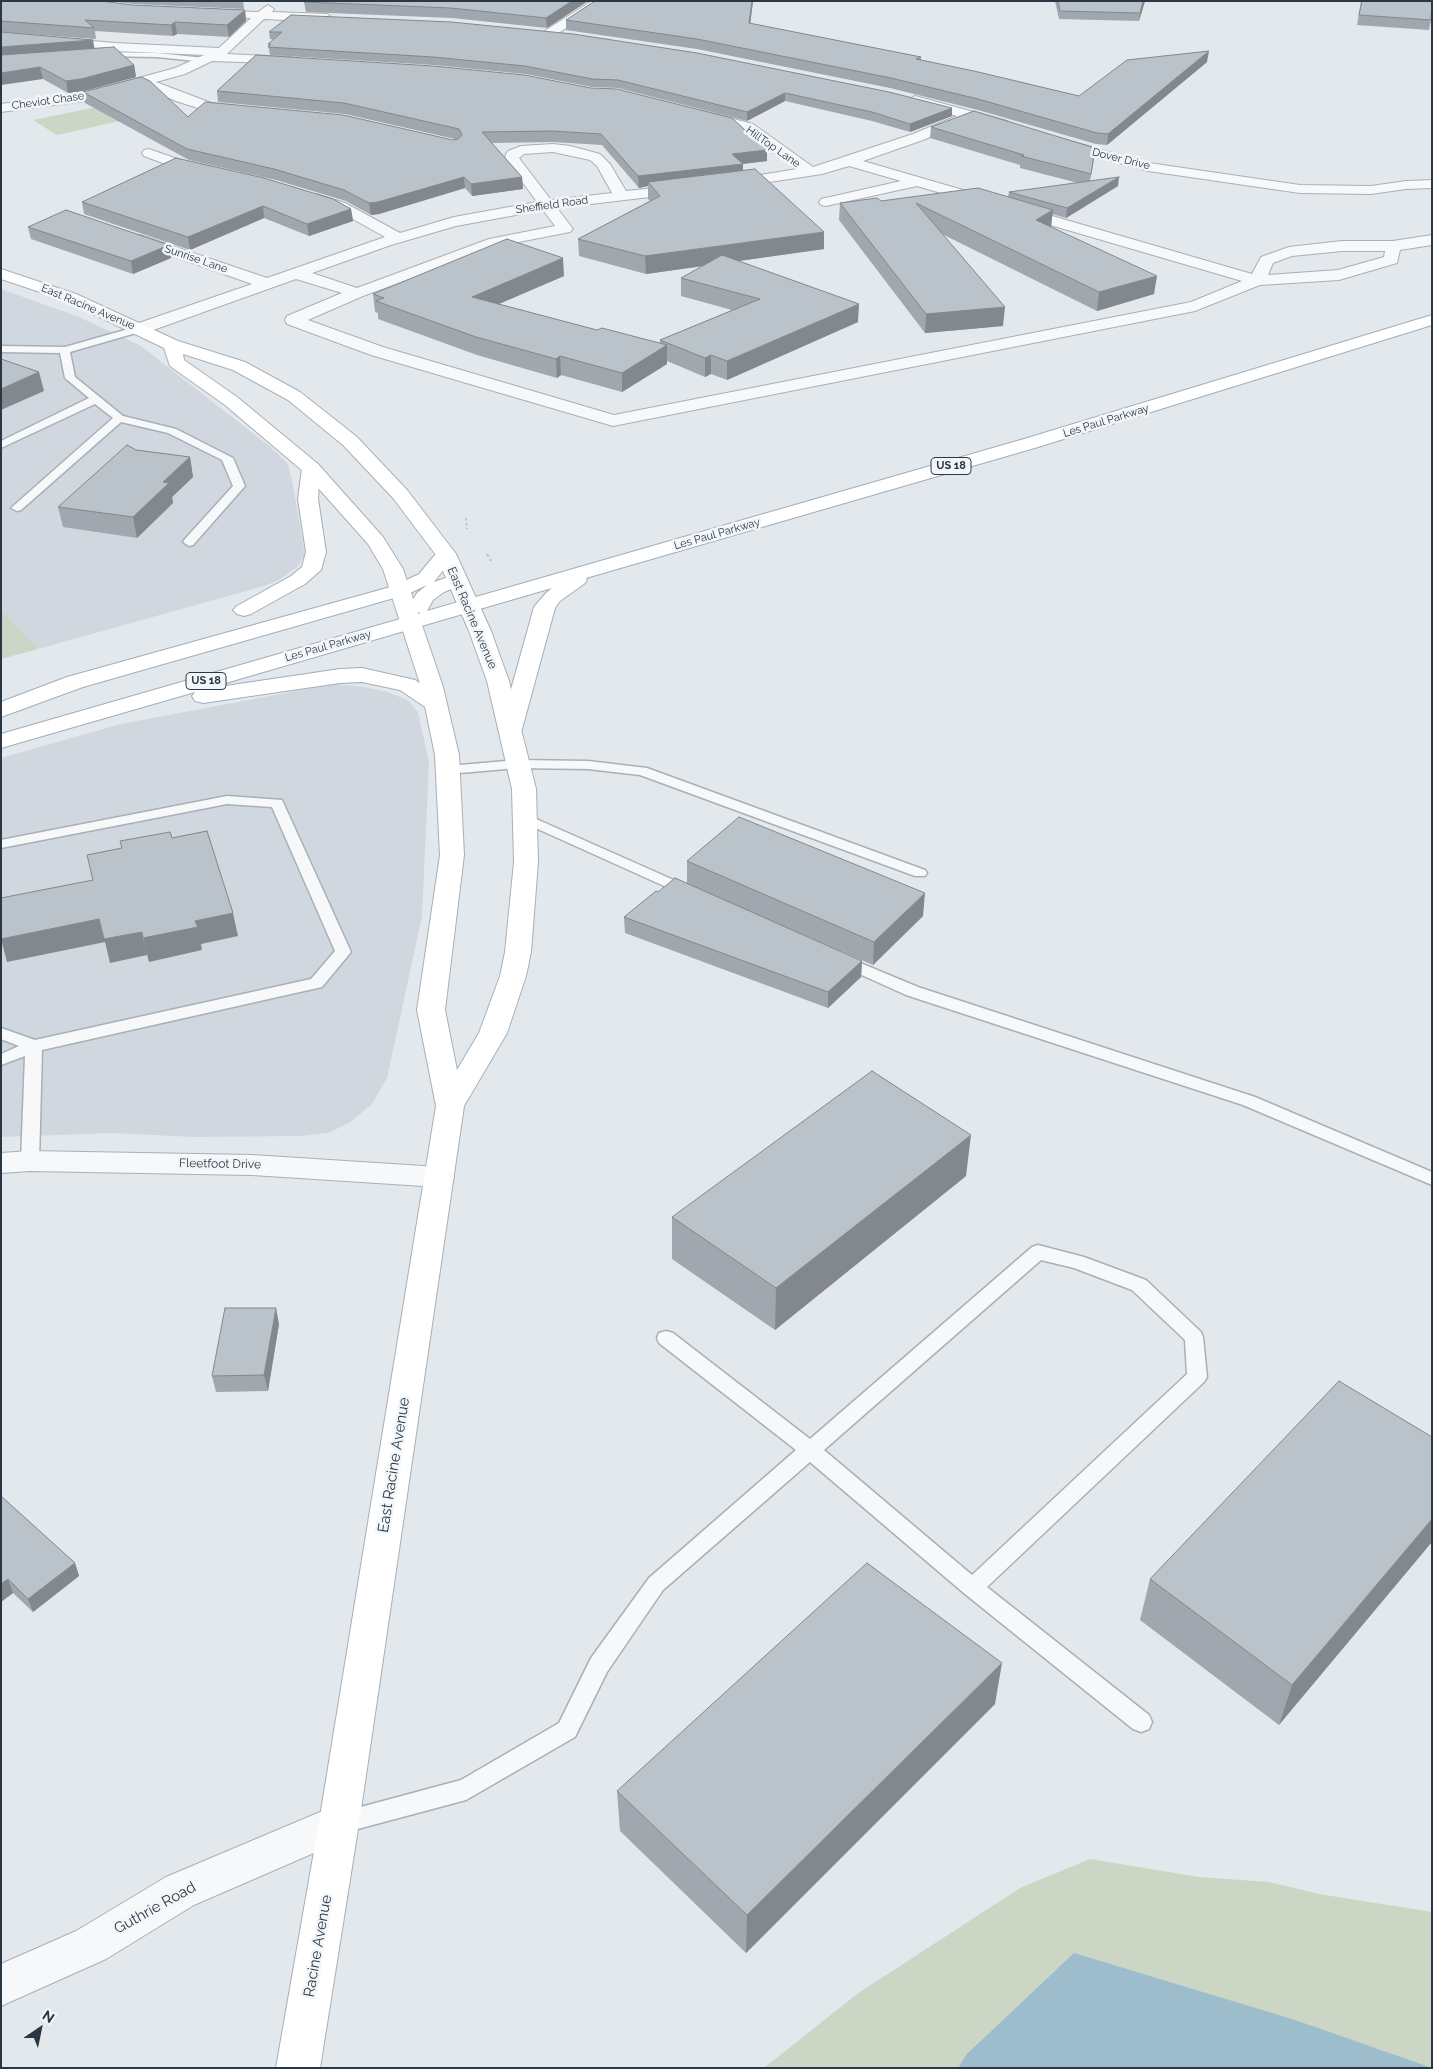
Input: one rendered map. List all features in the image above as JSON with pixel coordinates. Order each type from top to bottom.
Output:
[{"type":"main road","name":"East Racine Avenue","points":[[1,274],[70,297],[172,345],[239,366],[294,396],[350,441],[400,494],[446,554],[480,631],[498,681],[511,729],[524,789],[526,862],[518,952],[513,976],[493,1032],[450,1106]]},
{"type":"main road","name":"Les Paul Parkway","points":[[1,741],[1031,444],[1432,320]]},
{"type":"main road","name":"East Racine Avenue","points":[[172,345],[176,362],[231,401],[311,468],[376,541],[393,569],[412,622],[436,704],[447,755],[452,854],[430,1010],[450,1106],[339,1823]]},
{"type":"main road","points":[[244,610],[298,580],[311,570],[316,552],[308,499],[311,468]]},
{"type":"main road","points":[[1,710],[75,682],[400,590],[426,578],[446,554]]},
{"type":"main road","points":[[511,729],[545,607],[553,597],[571,583],[600,568]]},
{"type":"main road","points":[[412,622],[424,597],[437,588],[457,580]]},
{"type":"main road","points":[[122,706],[263,689],[340,676],[362,675],[407,685],[436,704]]},
{"type":"main road","name":"Racine Avenue","points":[[298,2068],[339,1823]]},
{"type":"street","name":"Cheviot Chase","points":[[1,108],[84,97],[180,71],[212,56],[236,40],[277,1]]},
{"type":"street","points":[[566,35],[546,33],[601,1]]},
{"type":"street","points":[[190,12],[336,19]]},
{"type":"street","points":[[1,37],[298,62]]},
{"type":"street","points":[[144,82],[180,98],[209,107],[246,110]]},
{"type":"street","points":[[898,96],[1014,128]]},
{"type":"street","name":"HillTop Lane","points":[[686,111],[748,127],[810,172]]},
{"type":"street","points":[[719,186],[810,172],[849,161],[972,115]]},
{"type":"street","name":"Dover Drive","points":[[1049,139],[1148,167],[1300,189],[1371,190],[1406,185],[1432,184]]},
{"type":"street","points":[[621,196],[603,164],[596,157],[582,152],[553,148],[533,148],[513,154],[512,158],[565,229],[494,242],[357,293],[293,320],[377,351],[613,421],[1195,306],[1257,280],[1339,275],[1391,260],[1393,246]]},
{"type":"street","points":[[149,153],[176,163],[223,174]]},
{"type":"street","points":[[849,161],[1257,280]]},
{"type":"street","points":[[826,202],[916,182]]},
{"type":"street","name":"Sheffield Road","points":[[138,328],[397,238],[478,216],[548,204],[700,188]]},
{"type":"street","points":[[305,195],[340,206],[397,238]]},
{"type":"street","name":"Sunrise Lane","points":[[123,234],[268,284]]},
{"type":"street","points":[[1257,280],[1268,260],[1289,252],[1342,246],[1393,246],[1432,240]]},
{"type":"street","points":[[296,274],[357,293]]},
{"type":"street","name":"Fleetfoot Drive","points":[[15,1162],[252,1164],[439,1177]]},
{"type":"street","name":"Guthrie Road","points":[[1,1985],[91,1945],[180,1891],[339,1823]]},
{"type":"lane","points":[[90,55],[212,56]]},
{"type":"lane","points":[[1,349],[65,350],[138,328]]},
{"type":"lane","points":[[65,350],[70,378],[119,418],[172,431],[227,458],[239,486],[189,542]]},
{"type":"lane","points":[[1,445],[96,399]]},
{"type":"lane","points":[[17,508],[119,418]]},
{"type":"lane","points":[[448,770],[518,764],[588,765],[642,771],[920,873]]},
{"type":"lane","points":[[1,844],[227,800],[277,803],[343,952],[316,982],[34,1046],[1,1060]]},
{"type":"lane","points":[[525,818],[705,899]]},
{"type":"lane","points":[[831,955],[912,991],[1249,1101],[1432,1179]]},
{"type":"lane","points":[[1,1033],[34,1046]]},
{"type":"lane","points":[[15,1162],[34,1046]]},
{"type":"lane","points":[[339,1823],[466,1789],[567,1730],[599,1665],[656,1584],[1038,1252],[1078,1262],[1139,1285],[1194,1337],[1197,1377],[972,1588]]},
{"type":"lane","points":[[666,1338],[810,1450],[972,1588],[1141,1722]]},
{"type":"path","points":[[466,518],[468,529]]},
{"type":"path","points":[[487,554],[491,561]]},
{"type":"shaded area","points":[[1,289],[79,317],[141,346],[268,445],[288,464],[293,485],[305,555],[297,567],[279,580],[264,586],[38,649],[1,610]]},
{"type":"shaded area","points":[[334,684],[388,692],[409,701],[418,712],[429,762],[422,916],[387,1078],[372,1104],[349,1123],[328,1133],[301,1136],[195,1137],[113,1133],[1,1137],[1,758],[121,724]]},
{"type":"green space","points":[[136,99],[160,112],[57,135],[33,120]]},
{"type":"green space","points":[[1,610],[38,649],[1,659]]},
{"type":"green space","points":[[1090,1859],[1199,1877],[1269,1882],[1319,1894],[1432,1912],[1432,2068],[764,2068],[857,1994],[1020,1888]]},
{"type":"water","points":[[1074,1953],[1295,2020],[1432,2068],[958,2068],[967,2054]]},
{"type":"building","points":[[1,1],[101,1],[132,5],[245,10],[227,25],[175,22],[171,25],[85,20],[94,28],[1,21]]},
{"type":"building","points":[[305,1],[572,1],[546,18],[451,8]]},
{"type":"building","points":[[595,1],[752,1],[749,23],[921,57],[916,59],[1079,96],[1127,60],[1209,51],[1108,134],[1097,133],[978,99],[891,78],[697,39],[566,20]]},
{"type":"building","points":[[1058,1],[1143,1],[1140,13],[1060,11]]},
{"type":"building","points":[[1362,1],[1432,1],[1431,20],[1359,15]]},
{"type":"building","points":[[291,15],[451,22],[573,34],[697,53],[889,92],[952,108],[910,124],[872,112],[785,93],[747,112],[618,80],[592,79],[525,66],[433,57],[268,47],[271,44],[268,44],[282,32],[269,32]]},
{"type":"building","points":[[1,32],[93,40],[1,47]]},
{"type":"building","points":[[114,47],[134,65],[66,81],[40,67],[1,73],[1,55]]},
{"type":"building","points":[[256,55],[433,66],[524,75],[591,88],[617,89],[732,118],[767,150],[732,154],[743,164],[638,176],[601,134],[552,131],[482,132],[522,177],[471,184],[464,177],[369,203],[344,190],[274,169],[187,149],[83,92],[141,77],[150,81],[188,117],[205,102],[343,115],[453,140],[458,139],[462,135],[459,129],[344,103],[217,91]]},
{"type":"building","points":[[974,111],[1095,148],[1091,174],[1021,156],[1024,155],[931,127]]},
{"type":"building","points":[[176,158],[264,178],[333,199],[351,209],[307,224],[263,206],[188,237],[82,202]]},
{"type":"building","points":[[755,169],[824,232],[645,256],[578,239],[660,196],[648,182]]},
{"type":"building","points":[[1119,177],[1067,208],[1009,192]]},
{"type":"building","points":[[978,188],[1053,210],[1036,220],[1157,276],[1099,292],[916,203],[1005,307],[926,314],[840,203],[877,198],[881,201]]},
{"type":"building","points":[[66,210],[169,245],[131,261],[28,227]]},
{"type":"building","points":[[507,239],[563,258],[472,297],[597,330],[602,328],[667,345],[622,373],[560,356],[556,359],[476,337],[376,301],[384,298],[373,294]]},
{"type":"building","points":[[722,255],[859,304],[727,361],[711,355],[705,358],[660,340],[760,299],[681,278]]},
{"type":"building","points":[[1,359],[39,372],[1,389]]},
{"type":"building","points":[[127,445],[136,450],[190,457],[163,482],[169,483],[133,517],[58,507]]},
{"type":"building","points":[[739,817],[925,893],[874,942],[687,861]]},
{"type":"building","points":[[207,831],[233,913],[195,921],[198,927],[143,938],[142,932],[104,939],[99,919],[1,939],[1,898],[93,880],[87,855],[122,848],[120,841],[170,832],[172,838]]},
{"type":"building","points":[[675,878],[862,961],[828,992],[624,917]]},
{"type":"building","points":[[872,1071],[971,1135],[776,1288],[672,1217]]},
{"type":"building","points":[[225,1308],[276,1308],[264,1375],[212,1376]]},
{"type":"building","points":[[1339,1381],[1432,1437],[1432,1519],[1292,1685],[1150,1579]]},
{"type":"building","points":[[1,1496],[75,1563],[28,1599],[8,1579],[1,1584]]},
{"type":"building","points":[[867,1563],[1002,1663],[747,1915],[617,1791]]}]
